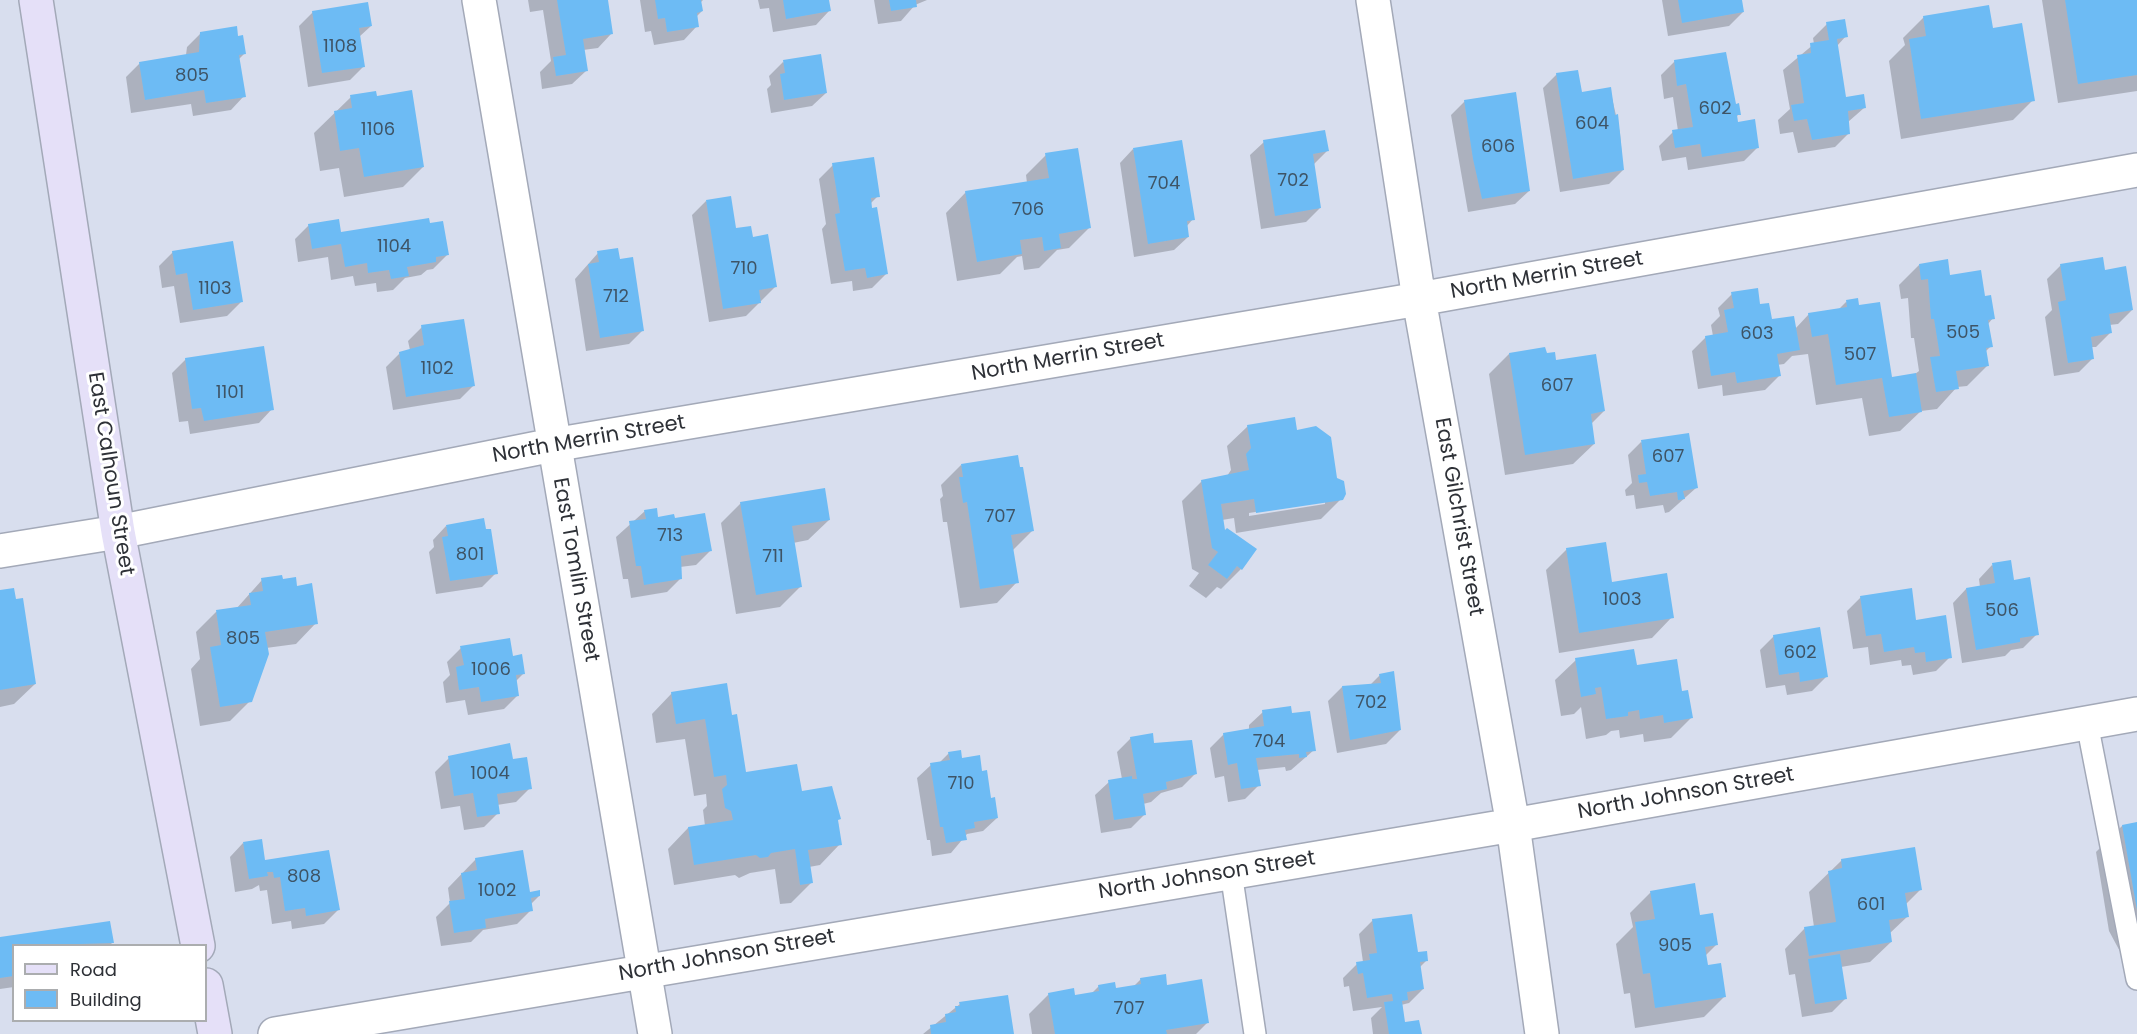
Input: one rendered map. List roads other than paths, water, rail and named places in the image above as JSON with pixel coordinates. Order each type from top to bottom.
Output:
[{"type":"street","name":"East Calhoun Street","points":[[36,0],[118,532],[198,944]]},
{"type":"street","name":"East Tomlin Street","points":[[479,0],[553,446],[655,1034]]},
{"type":"street","name":"East Gilchrist Street","points":[[1373,0],[1419,299],[1514,825],[1542,1034]]},
{"type":"street","name":"North Merrin Street","points":[[0,551],[118,532],[553,446],[1419,299],[2137,170]]},
{"type":"street","name":"North Johnson Street","points":[[275,1034],[645,969],[1514,825],[2137,714]]},
{"type":"street","points":[[207,990],[215,1034]]},
{"type":"lane","points":[[2087,723],[2137,979]]},
{"type":"lane","points":[[1231,872],[1255,1034]]}]
